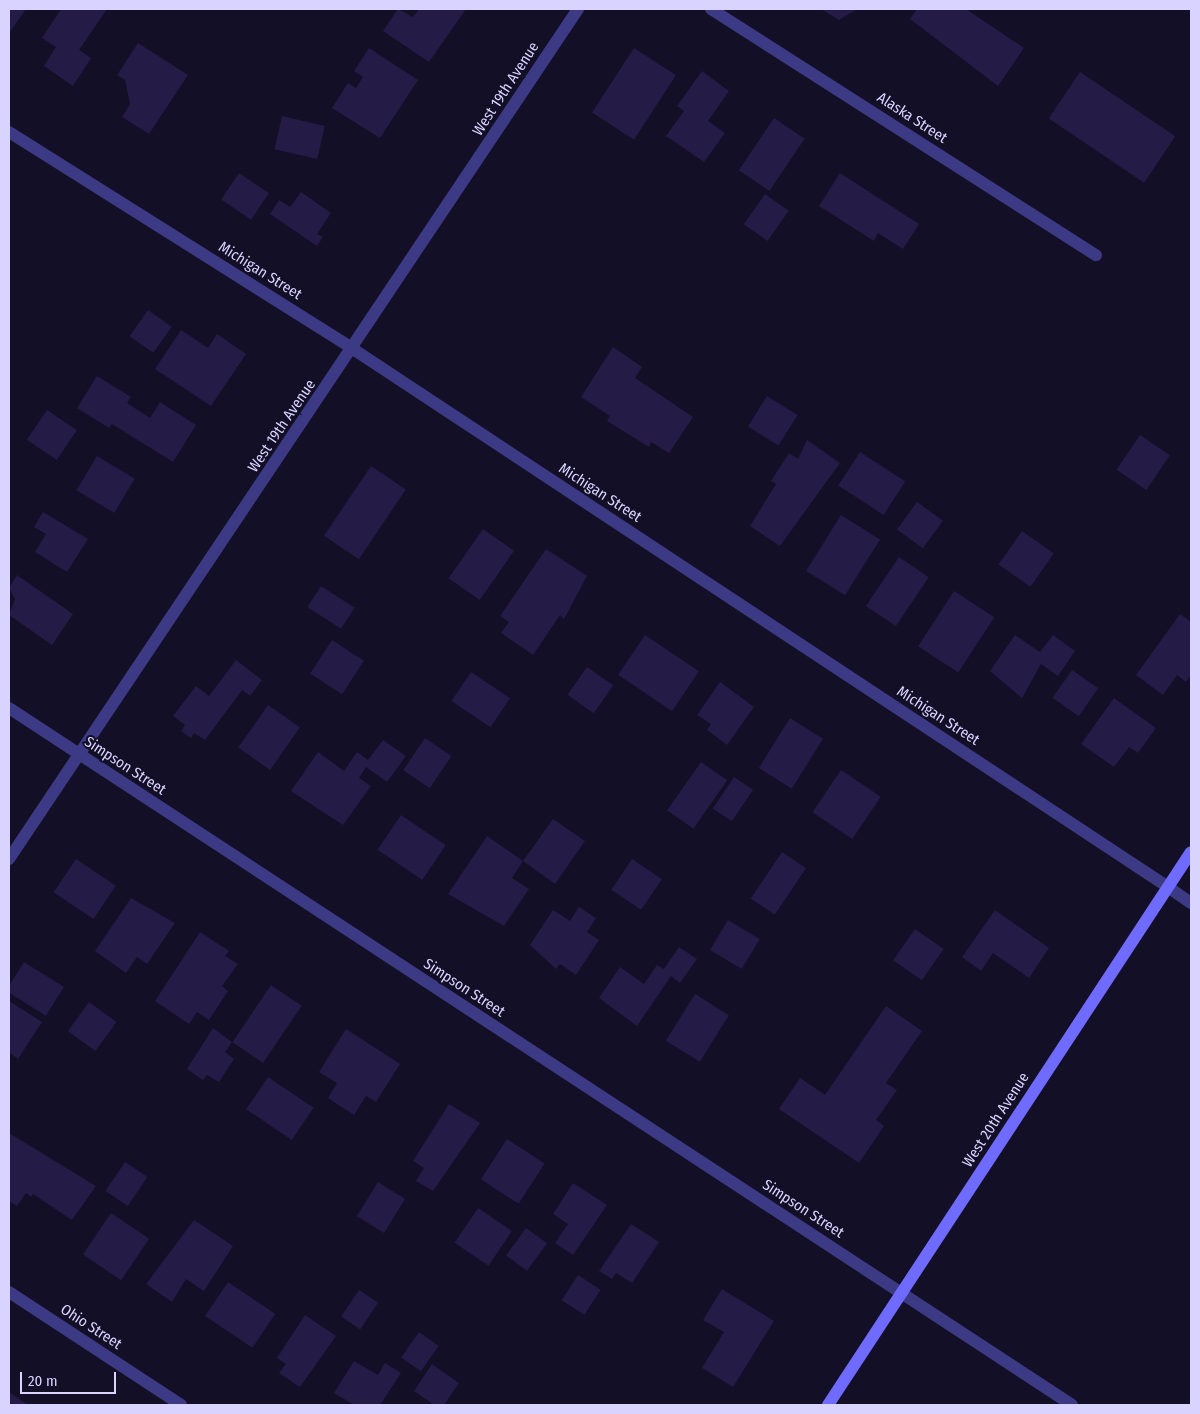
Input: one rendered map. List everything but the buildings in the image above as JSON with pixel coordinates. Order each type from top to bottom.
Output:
[{"type":"main road","name":"West 20th Avenue","points":[[828,1405],[1191,852]]},
{"type":"street","name":"West 19th Avenue","points":[[9,859],[78,754],[353,349],[578,9]]},
{"type":"street","name":"Alaska Street","points":[[710,9],[1096,255]]},
{"type":"street","name":"Michigan Street","points":[[9,132],[353,349],[1191,903]]},
{"type":"street","name":"Simpson Street","points":[[9,708],[1072,1405]]},
{"type":"street","name":"Ohio Street","points":[[9,1292],[181,1405]]}]
